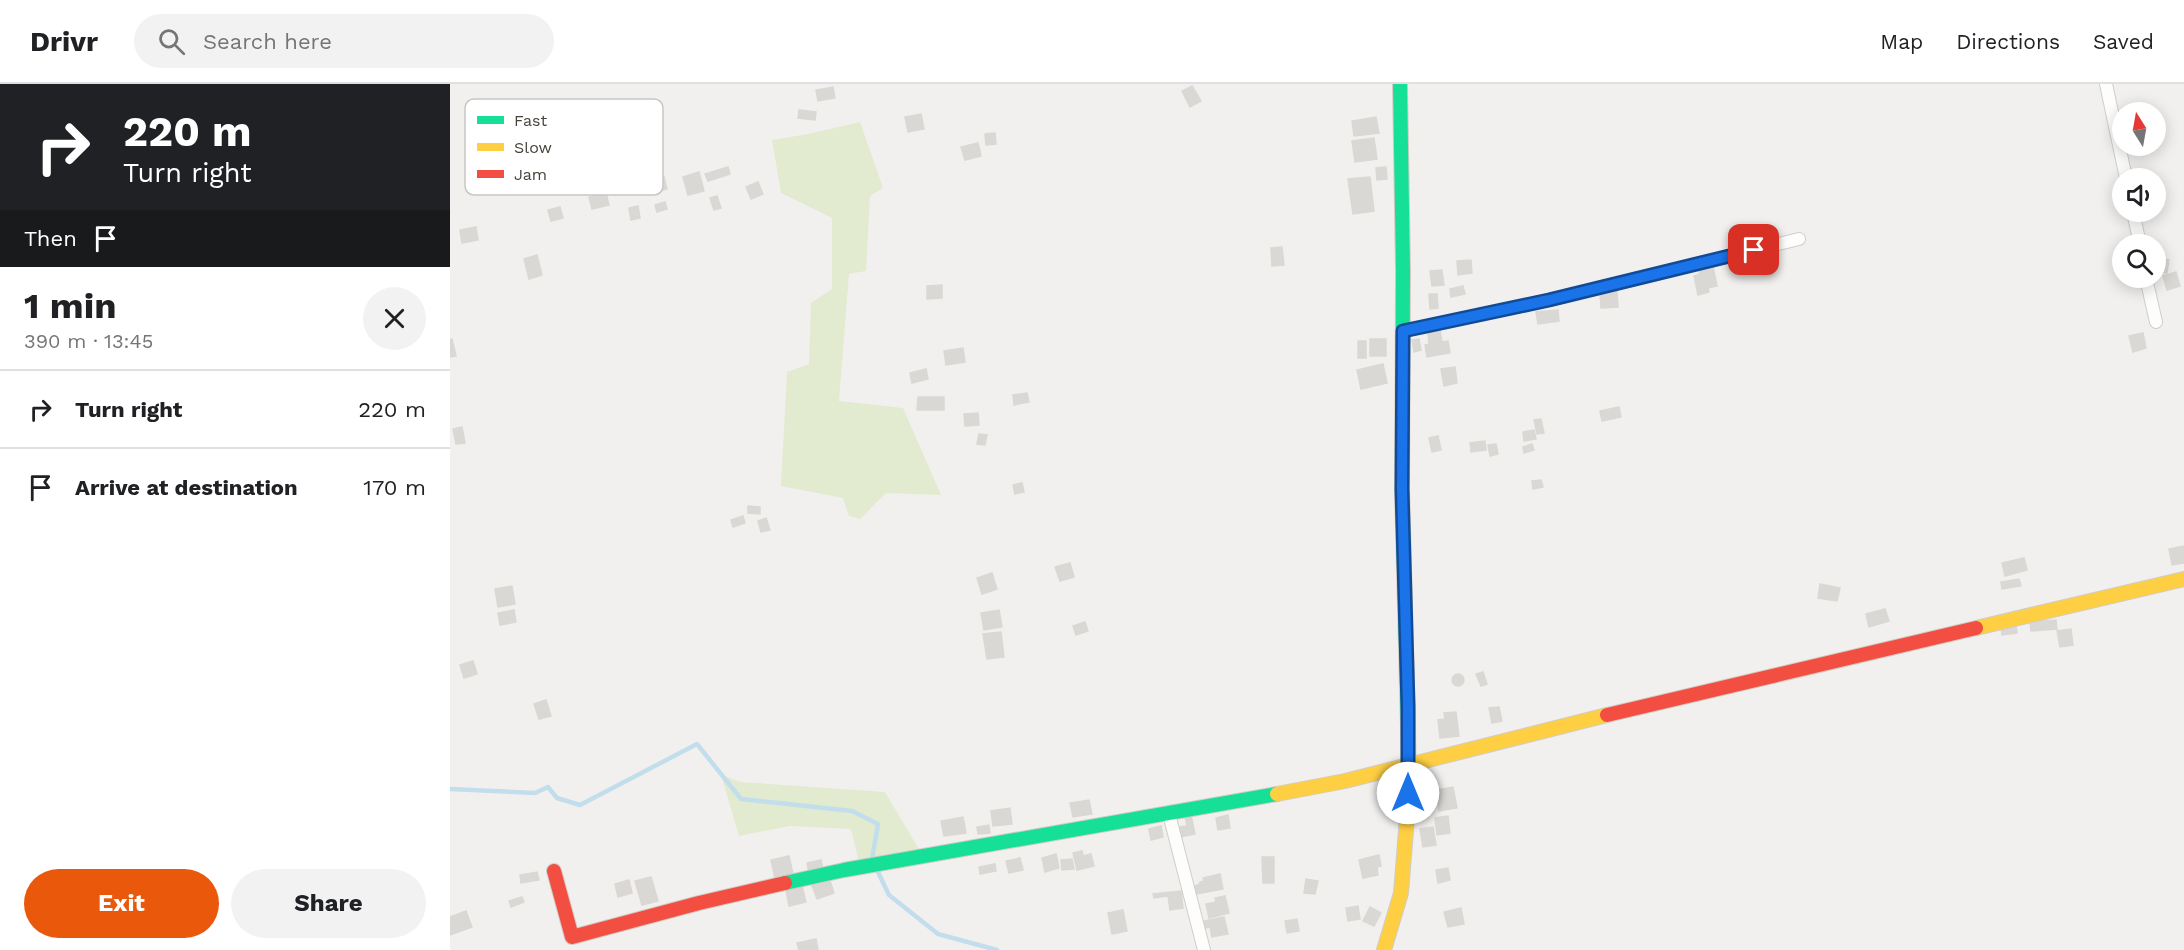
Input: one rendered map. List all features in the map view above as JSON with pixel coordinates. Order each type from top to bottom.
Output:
[{"type":"street","points":[[1384,950],[1401,893],[1409,765],[1402,489],[1400,84]]},
{"type":"street","points":[[2106,84],[2124,168]]},
{"type":"street","points":[[1403,331],[1549,300],[1799,239]]},
{"type":"street","points":[[2148,288],[2156,322]]},
{"type":"street","points":[[554,871],[572,937],[699,903],[806,878],[1345,781],[1896,644],[2184,579]]},
{"type":"street","points":[[1169,814],[1204,950]]},
{"type":"green space","points":[[860,122],[883,188],[870,196],[866,271],[849,274],[839,401],[903,408],[941,495],[886,493],[860,519],[849,516],[843,498],[781,486],[787,372],[809,364],[811,303],[832,289],[832,218],[781,193],[772,140]]},
{"type":"green space","points":[[721,775],[741,782],[885,792],[923,856],[860,867],[851,829],[790,826],[739,836]]},
{"type":"building","points":[[1192,86],[1201,101],[1190,107],[1182,91]]},
{"type":"building","points":[[833,87],[835,98],[818,101],[816,90]]},
{"type":"building","points":[[799,110],[816,112],[815,120],[798,118]]},
{"type":"building","points":[[921,114],[924,129],[908,132],[905,117]]},
{"type":"building","points":[[1376,117],[1379,133],[1354,136],[1352,121]]},
{"type":"building","points":[[995,133],[996,144],[986,145],[985,134]]},
{"type":"building","points":[[1374,138],[1377,159],[1355,162],[1352,141]]},
{"type":"building","points":[[978,143],[981,156],[965,160],[961,147]]},
{"type":"building","points":[[728,167],[730,174],[708,181],[705,174]]},
{"type":"building","points":[[1386,167],[1387,179],[1377,180],[1376,168]]},
{"type":"building","points":[[699,172],[704,191],[688,195],[683,177]]},
{"type":"building","points":[[663,177],[667,189],[663,190]]},
{"type":"building","points":[[1370,177],[1374,211],[1353,214],[1348,179]]},
{"type":"building","points":[[758,182],[763,194],[751,199],[746,187]]},
{"type":"building","points":[[606,195],[609,205],[592,209],[589,197]]},
{"type":"building","points":[[717,196],[721,208],[714,210],[710,198]]},
{"type":"building","points":[[665,202],[667,209],[657,212],[655,205]]},
{"type":"building","points":[[638,206],[640,218],[631,220],[629,208]]},
{"type":"building","points":[[560,207],[563,218],[551,221],[548,210]]},
{"type":"building","points":[[476,227],[478,240],[462,243],[460,230]]},
{"type":"building","points":[[1282,247],[1284,265],[1272,266],[1271,248]]},
{"type":"building","points":[[537,255],[542,275],[529,279],[524,259]]},
{"type":"building","points":[[1755,257],[1756,267],[1742,269],[1740,260]]},
{"type":"building","points":[[1471,260],[1472,273],[1458,275],[1457,261]]},
{"type":"building","points":[[2166,260],[2169,260],[2166,273]]},
{"type":"building","points":[[1713,267],[1717,286],[1708,288],[1709,292],[1698,295],[1694,276],[1700,274],[1699,270]]},
{"type":"building","points":[[1442,270],[1444,285],[1432,286],[1430,271]]},
{"type":"building","points":[[2176,272],[2180,286],[2167,290],[2166,275]]},
{"type":"building","points":[[942,285],[942,298],[927,299],[927,286]]},
{"type":"building","points":[[1463,286],[1465,294],[1451,297],[1450,289]]},
{"type":"building","points":[[1617,291],[1618,307],[1601,308],[1600,292]]},
{"type":"building","points":[[1429,294],[1437,294],[1438,308],[1430,309]]},
{"type":"building","points":[[1558,310],[1559,321],[1538,324],[1536,312]]},
{"type":"building","points":[[1440,331],[1442,342],[1448,341],[1450,353],[1427,357],[1425,345],[1429,344],[1428,333]]},
{"type":"building","points":[[2143,333],[2146,348],[2133,352],[2129,336]]},
{"type":"building","points":[[452,339],[456,356],[450,357],[450,340]]},
{"type":"building","points":[[1370,339],[1386,339],[1386,356],[1370,356]]},
{"type":"building","points":[[1419,339],[1421,350],[1414,352],[1412,340]]},
{"type":"building","points":[[1358,341],[1366,341],[1366,358],[1358,358]]},
{"type":"building","points":[[963,348],[965,362],[946,365],[944,351]]},
{"type":"building","points":[[1383,364],[1387,383],[1361,389],[1357,370]]},
{"type":"building","points":[[1455,367],[1457,383],[1444,386],[1441,369]]},
{"type":"building","points":[[926,369],[928,379],[912,383],[910,373]]},
{"type":"building","points":[[1027,393],[1029,402],[1014,405],[1013,395]]},
{"type":"building","points":[[918,397],[944,397],[944,410],[917,410]]},
{"type":"building","points":[[1619,407],[1621,417],[1602,421],[1600,411]]},
{"type":"building","points":[[978,413],[979,425],[965,426],[964,414]]},
{"type":"building","points":[[1541,419],[1544,433],[1537,434],[1534,420]]},
{"type":"building","points":[[462,427],[465,443],[456,444],[453,429]]},
{"type":"building","points":[[1534,430],[1536,439],[1524,441],[1523,432]]},
{"type":"building","points":[[979,434],[987,435],[985,445],[977,444]]},
{"type":"building","points":[[1438,436],[1441,450],[1432,452],[1429,438]]},
{"type":"building","points":[[1485,441],[1486,450],[1471,452],[1470,443]]},
{"type":"building","points":[[1496,444],[1498,454],[1490,456],[1488,445]]},
{"type":"building","points":[[1532,444],[1534,450],[1524,453],[1523,447]]},
{"type":"building","points":[[1541,480],[1543,487],[1533,489],[1532,481]]},
{"type":"building","points":[[1022,483],[1024,492],[1015,494],[1013,485]]},
{"type":"building","points":[[748,506],[760,507],[760,514],[748,513]]},
{"type":"building","points":[[743,516],[745,523],[733,527],[731,520]]},
{"type":"building","points":[[766,518],[770,530],[761,532],[758,521]]},
{"type":"building","points":[[2184,546],[2184,563],[2172,565],[2169,549]]},
{"type":"building","points":[[2024,558],[2027,570],[2005,576],[2002,563]]},
{"type":"building","points":[[1070,563],[1074,577],[1060,581],[1055,567]]},
{"type":"building","points":[[992,573],[997,589],[982,594],[977,578]]},
{"type":"building","points":[[2019,579],[2021,586],[2002,589],[2001,582]]},
{"type":"building","points":[[1820,584],[1840,588],[1837,601],[1818,598]]},
{"type":"building","points":[[512,586],[515,604],[498,607],[495,589]]},
{"type":"building","points":[[1885,609],[1889,621],[1869,627],[1866,614]]},
{"type":"building","points":[[514,610],[516,622],[500,625],[498,613]]},
{"type":"building","points":[[999,610],[1002,627],[984,630],[981,613]]},
{"type":"building","points":[[2056,620],[2057,629],[2031,631],[2030,622]]},
{"type":"building","points":[[1085,622],[1088,631],[1076,635],[1073,626]]},
{"type":"building","points":[[2016,625],[2017,633],[2002,635],[2001,627]]},
{"type":"building","points":[[2071,629],[2073,645],[2060,647],[2057,631]]},
{"type":"building","points":[[1001,632],[1004,657],[987,659],[983,634]]},
{"type":"building","points":[[473,661],[477,674],[464,678],[460,665]]},
{"type":"building","points":[[1483,672],[1487,684],[1481,686],[1476,674]]},
{"type":"building","points":[[1460,674],[1464,680],[1460,686],[1456,686],[1452,678]]},
{"type":"building","points":[[546,700],[551,716],[539,719],[534,704]]},
{"type":"building","points":[[1499,707],[1502,721],[1492,723],[1489,708]]},
{"type":"building","points":[[1456,712],[1459,736],[1440,738],[1438,720],[1445,719],[1444,713]]},
{"type":"building","points":[[1453,787],[1457,808],[1439,811],[1436,790]]},
{"type":"building","points":[[1089,800],[1092,814],[1073,817],[1070,803]]},
{"type":"building","points":[[1010,808],[1012,824],[993,826],[991,811]]},
{"type":"building","points":[[1191,815],[1195,834],[1180,837],[1178,827],[1187,826],[1185,816]]},
{"type":"building","points":[[1228,815],[1230,828],[1218,830],[1216,818]]},
{"type":"building","points":[[1448,816],[1450,833],[1437,835],[1435,818]]},
{"type":"building","points":[[963,817],[966,833],[944,836],[941,821]]},
{"type":"building","points":[[989,825],[990,833],[978,834],[977,827]]},
{"type":"building","points":[[1161,826],[1163,837],[1151,840],[1149,829]]},
{"type":"building","points":[[1433,827],[1436,845],[1423,847],[1420,829]]},
{"type":"building","points":[[1082,851],[1083,856],[1091,854],[1094,866],[1077,870],[1073,853]]},
{"type":"building","points":[[1056,854],[1059,868],[1045,872],[1042,858]]},
{"type":"building","points":[[1379,855],[1381,866],[1377,867],[1378,875],[1363,878],[1359,860]]},
{"type":"building","points":[[789,856],[793,874],[775,878],[771,860]]},
{"type":"building","points":[[1262,857],[1274,857],[1274,883],[1263,883]]},
{"type":"building","points":[[1020,858],[1023,870],[1009,873],[1006,861]]},
{"type":"building","points":[[1072,859],[1074,869],[1062,870],[1061,860]]},
{"type":"building","points":[[821,860],[823,869],[809,872],[807,863]]},
{"type":"building","points":[[995,864],[996,871],[980,874],[979,867]]},
{"type":"building","points":[[1448,868],[1450,880],[1438,883],[1436,870]]},
{"type":"building","points":[[537,872],[539,880],[521,883],[520,875]]},
{"type":"building","points":[[1220,874],[1223,889],[1196,894],[1195,886],[1204,881],[1203,878]]},
{"type":"building","points":[[651,877],[658,901],[642,905],[635,881]]},
{"type":"building","points":[[829,878],[834,893],[817,899],[811,883]]},
{"type":"building","points":[[1306,879],[1318,881],[1315,894],[1304,893]]},
{"type":"building","points":[[629,880],[632,893],[618,897],[615,884]]},
{"type":"building","points":[[802,886],[806,902],[789,906],[786,890]]},
{"type":"building","points":[[1181,891],[1183,908],[1170,910],[1168,896],[1154,898],[1153,894]]},
{"type":"building","points":[[1225,896],[1229,913],[1209,918],[1206,904],[1216,902],[1215,898]]},
{"type":"building","points":[[522,897],[524,902],[511,907],[509,901]]},
{"type":"building","points":[[1358,906],[1360,919],[1348,921],[1346,908]]},
{"type":"building","points":[[1370,907],[1381,913],[1374,926],[1363,921]]},
{"type":"building","points":[[1461,908],[1464,924],[1448,927],[1444,912]]},
{"type":"building","points":[[1123,910],[1127,931],[1112,934],[1108,913]]},
{"type":"building","points":[[466,911],[472,927],[450,935],[450,917]]},
{"type":"building","points":[[1224,917],[1228,934],[1212,937],[1210,927],[1205,928],[1204,921]]},
{"type":"building","points":[[1297,919],[1299,931],[1287,933],[1285,921]]},
{"type":"building","points":[[816,939],[818,950],[799,950],[797,943]]},
{"type":"waterway","points":[[450,789],[535,793],[548,787],[557,798],[580,805],[697,744],[741,799],[852,811],[878,824],[872,859]]},
{"type":"waterway","points":[[877,870],[889,895],[938,934],[997,950]]},
{"type":"traffic: fast","points":[[1400,84],[1403,271],[1402,489],[1408,726]]},
{"type":"traffic: fast","points":[[785,883],[844,870],[1277,794]]},
{"type":"traffic: slow","points":[[1976,628],[2184,579]]},
{"type":"traffic: slow","points":[[1277,794],[1345,781],[1607,715]]},
{"type":"traffic: slow","points":[[1384,950],[1401,893],[1409,793],[1408,726]]},
{"type":"traffic: jam","points":[[1607,715],[1976,628]]},
{"type":"traffic: jam","points":[[554,871],[572,937],[785,883]]},
{"type":"route","points":[[1408,793],[1402,489],[1403,331],[1549,300],[1754,250]]}]
